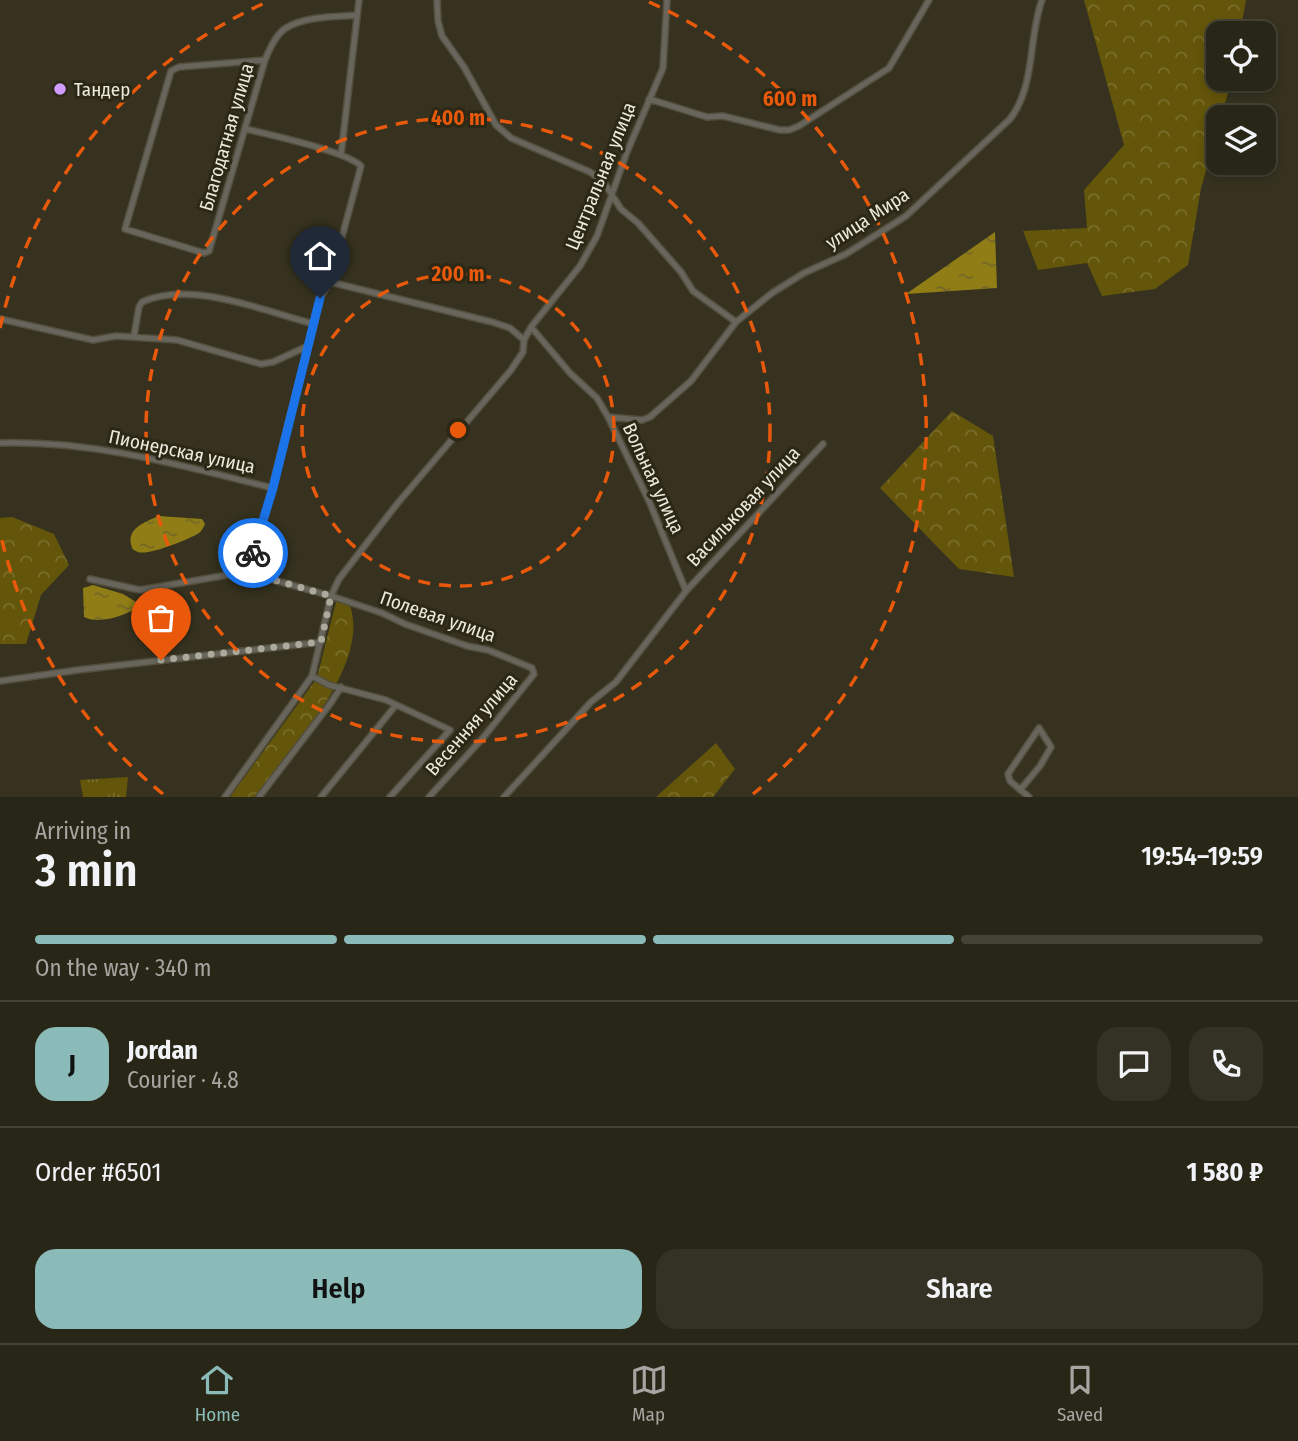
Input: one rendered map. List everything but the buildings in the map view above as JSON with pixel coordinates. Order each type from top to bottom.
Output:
[{"type":"street","points":[[341,155],[359,0]]},
{"type":"street","name":"Центральная улица","points":[[225,797],[312,676],[331,596],[339,579],[397,504],[511,370],[523,352],[524,340],[531,327],[580,266],[597,236],[627,152],[663,68],[667,0]]},
{"type":"street","points":[[649,99],[707,117],[723,116],[789,130],[889,68],[929,0]]},
{"type":"street","name":"улица Мира","points":[[608,418],[648,419],[691,381],[736,322],[772,293],[804,273],[846,254],[906,216],[1010,119],[1018,108],[1027,83],[1042,0]]},
{"type":"street","points":[[436,1],[438,21],[448,47],[464,67],[496,125],[511,138],[590,172],[603,181],[621,209],[638,223],[681,272],[692,291],[736,322]]},
{"type":"street","name":"Благодатная улица","points":[[265,60],[179,66],[171,71],[125,226],[128,232],[204,253],[209,251],[265,60],[284,29],[326,18],[357,15]]},
{"type":"street","points":[[90,579],[140,590],[246,572],[261,532],[320,298],[330,282],[361,166],[357,161],[341,155],[246,129]]},
{"type":"street","points":[[330,282],[492,322],[510,328],[524,340]]},
{"type":"street","points":[[134,336],[142,302],[163,297],[209,295],[314,324]]},
{"type":"street","points":[[0,319],[93,340],[116,336],[165,338],[197,344],[261,364],[273,362],[308,346]]},
{"type":"street","name":"Вольная улица","points":[[531,327],[570,373],[597,398],[649,501],[686,591]]},
{"type":"street","name":"Пионерская улица","points":[[0,443],[26,442],[126,452],[273,488]]},
{"type":"street","name":"Васильковая улица","points":[[504,797],[591,702],[616,682],[686,591],[823,444]]},
{"type":"street","name":"Полевая улица","points":[[246,572],[382,613],[405,624],[457,643],[488,650],[533,669]]},
{"type":"street","points":[[0,681],[321,642]]},
{"type":"street","name":"Весенняя улица","points":[[429,797],[531,680],[533,669]]},
{"type":"street","points":[[312,676],[328,685],[376,696],[450,730],[390,797]]},
{"type":"street","points":[[259,797],[341,687]]},
{"type":"street","points":[[321,797],[396,705]]},
{"type":"street","points":[[1020,790],[1052,747],[1039,728],[1008,774],[1010,781],[1020,790],[1029,797]]},
{"type":"green space","points":[[1084,0],[1246,0],[1242,21],[1206,21],[1206,91],[1229,91],[1224,105],[1206,105],[1206,171],[1188,265],[1155,289],[1102,296],[1087,263],[1038,270],[1023,231],[1087,228],[1084,190],[1124,145]]},
{"type":"green space","points":[[952,411],[993,436],[1014,577],[959,569],[880,488]]},
{"type":"green space","points":[[12,517],[54,534],[69,565],[41,595],[26,644],[0,644],[0,518]]},
{"type":"green space","points":[[336,602],[350,606],[353,629],[349,654],[338,680],[306,732],[255,797],[230,797],[317,678]]},
{"type":"green space","points":[[716,743],[735,769],[713,797],[656,797]]},
{"type":"green space","points":[[128,777],[126,797],[83,797],[80,780]]},
{"type":"water","points":[[995,232],[997,288],[906,294]]},
{"type":"water","points":[[159,516],[202,519],[205,524],[199,533],[169,546],[143,553],[134,550],[131,538],[135,529]]},
{"type":"water","points":[[93,585],[123,594],[141,605],[113,618],[97,620],[84,617],[83,588]]},
{"type":"way so far","points":[[161,660],[321,642],[331,596],[246,572],[253,553]]},
{"type":"place","name":"Тандер","points":[[60,89]]},
{"type":"route","points":[[253,553],[273,488],[320,298]]}]
